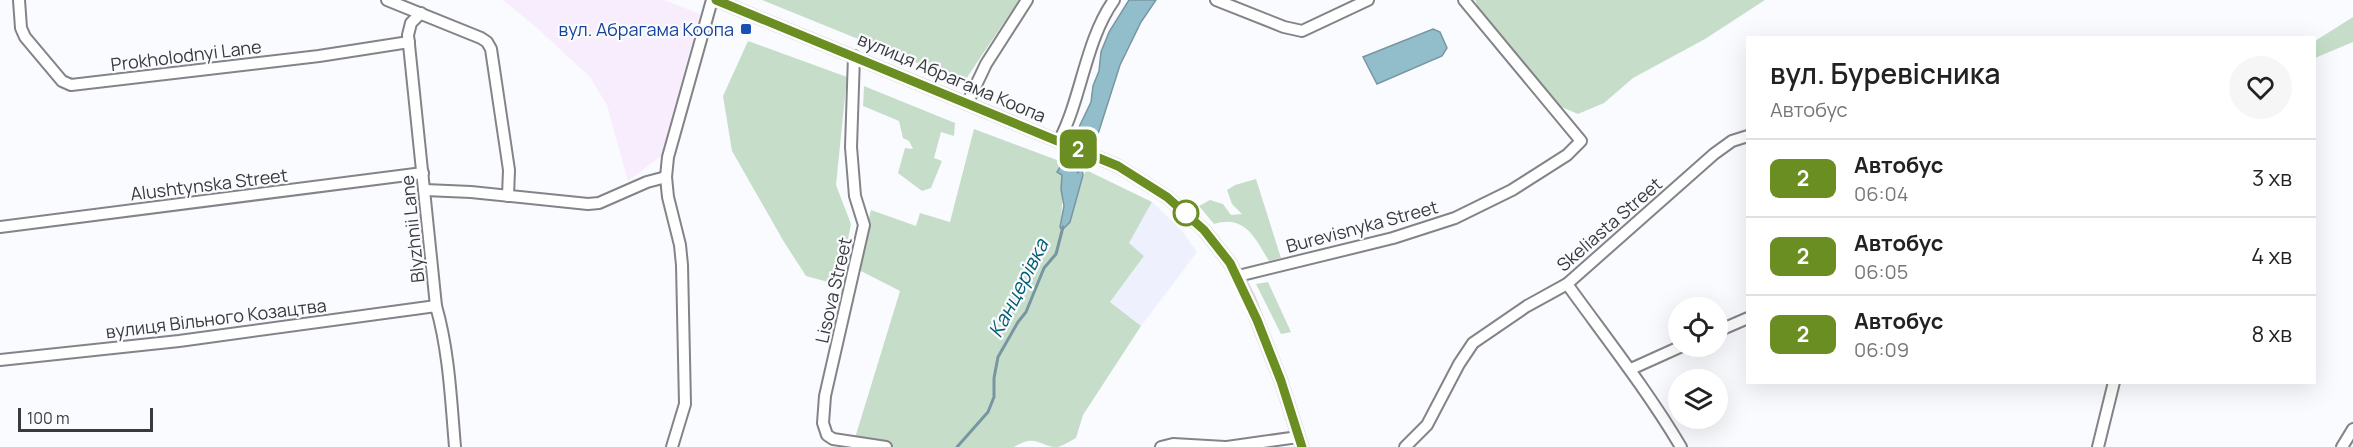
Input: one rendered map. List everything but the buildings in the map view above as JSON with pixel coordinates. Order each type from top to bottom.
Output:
[{"type":"main road","name":"вулиця Абрагама Коопа","points":[[714,0],[1118,166],[1167,197],[1204,230],[1238,276],[1281,381],[1300,442]]},
{"type":"street","name":"Prokholodnyi Lane","points":[[19,0],[21,28],[25,37],[62,81],[71,85],[319,56],[409,42]]},
{"type":"street","points":[[387,0],[481,38],[491,49],[508,170],[508,196]]},
{"type":"street","points":[[672,447],[685,404],[682,265],[666,177],[668,157],[714,0]]},
{"type":"street","points":[[968,104],[986,64],[1027,0]]},
{"type":"street","points":[[1059,141],[1106,11],[1114,0]]},
{"type":"street","points":[[1216,0],[1284,27],[1302,31],[1368,0]]},
{"type":"street","name":"Burevisnyka Street","points":[[1238,276],[1393,238],[1455,218],[1512,190],[1567,155],[1581,141],[1464,0]]},
{"type":"street","name":"Blyzhnii Lane","points":[[421,12],[414,17],[408,28],[409,42],[436,306],[450,388],[455,447]]},
{"type":"street","name":"Lisova Street","points":[[854,56],[852,158],[855,196],[864,225],[825,396],[823,423],[827,435],[833,439],[886,447]]},
{"type":"street","name":"Skeliasta Street","points":[[1405,447],[1427,425],[1459,364],[1473,343],[1527,306],[1567,284],[1714,154],[1732,141],[1746,137]]},
{"type":"street","name":"Alushtynska Street","points":[[0,227],[423,173]]},
{"type":"street","points":[[425,190],[459,191],[588,204],[666,177]]},
{"type":"street","points":[[1567,284],[1619,358],[1631,369],[1681,447]]},
{"type":"street","name":"вулиця Вільного Козацтва","points":[[0,360],[179,341],[436,306]]},
{"type":"street","points":[[1728,327],[1746,319]]},
{"type":"street","points":[[1631,369],[1668,352]]},
{"type":"street","points":[[2098,447],[2114,384]]},
{"type":"street","points":[[2343,447],[2353,429]]},
{"type":"street","points":[[1161,447],[1173,444],[1226,447],[1300,442]]},
{"type":"shaded area","points":[[503,0],[664,0],[700,14],[661,156],[628,181],[607,105],[590,77]]},
{"type":"shaded area","points":[[1152,202],[1182,231],[1197,252],[1141,326],[1110,302],[1144,256],[1129,243]]},
{"type":"green space","points":[[762,0],[1019,0],[964,82]]},
{"type":"green space","points":[[1475,0],[1765,0],[1705,39],[1633,78],[1604,103],[1578,114],[1547,101],[1482,16]]},
{"type":"green space","points":[[2353,17],[2353,42],[2316,58],[2316,40]]},
{"type":"green space","points":[[748,41],[847,77],[836,185],[851,224],[839,285],[806,276],[732,151],[723,96]]},
{"type":"green space","points":[[864,86],[955,123],[954,136],[941,132],[934,158],[942,161],[931,188],[922,191],[898,173],[905,148],[913,149],[909,141],[903,138],[899,121],[863,106]]},
{"type":"green space","points":[[974,129],[1065,163],[1060,227],[1070,222],[1079,185],[1086,170],[1152,202],[1129,243],[1144,256],[1110,302],[1141,326],[1083,415],[1076,438],[1062,446],[1028,441],[1014,447],[892,447],[855,438],[900,291],[857,269],[871,210],[916,226],[920,213],[950,222]]},
{"type":"green space","points":[[1256,179],[1281,258],[1269,261],[1248,230],[1234,222],[1214,224],[1199,206],[1210,200],[1223,204],[1231,215],[1242,214],[1232,204],[1227,190],[1235,185]]},
{"type":"green space","points":[[1268,282],[1291,332],[1281,334],[1256,284]]},
{"type":"water","points":[[1129,0],[1156,0],[1141,22],[1120,65],[1098,134],[1079,127],[1091,102],[1101,52],[1109,32]]},
{"type":"water","points":[[1433,29],[1440,32],[1447,48],[1442,56],[1377,84],[1363,57]]},
{"type":"water","points":[[1065,163],[1082,169],[1083,175],[1070,222],[1062,230],[1060,227],[1064,206],[1061,189],[1062,175],[1057,172]]},
{"type":"waterway","name":"Канцерівка","points":[[1086,149],[1093,130]]},
{"type":"waterway","name":"Канцерівка","points":[[1078,172],[1084,155]]},
{"type":"waterway","name":"Канцерівка","points":[[957,447],[988,412],[994,397],[994,378],[998,357],[1026,312],[1044,268],[1056,254],[1063,227]]},
{"type":"bus line","name":"2","points":[[716,0],[1118,166],[1167,197],[1204,230],[1238,276],[1281,381],[1302,447]]},
{"type":"place","name":"вул. Абрагама Коопа","points":[[746,29]]}]
